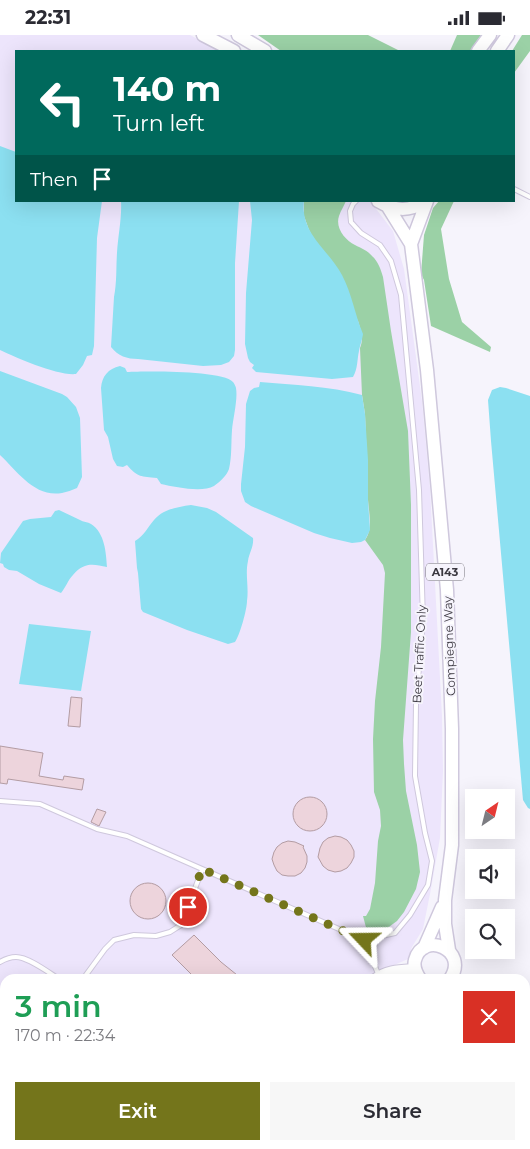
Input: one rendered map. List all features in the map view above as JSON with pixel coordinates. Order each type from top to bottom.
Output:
[{"type":"highway","points":[[203,35],[232,50]]},
{"type":"highway","points":[[238,35],[263,50]]},
{"type":"highway","points":[[479,50],[490,35]]},
{"type":"highway","points":[[499,50],[508,35]]},
{"type":"highway","points":[[383,204],[398,209],[409,209],[425,202]]},
{"type":"highway","name":"Compiegne Way","points":[[427,202],[411,244],[427,370],[447,590],[452,729],[452,845],[445,900],[445,924],[449,951],[454,961],[455,974]]},
{"type":"highway","name":"Compiegne Way","points":[[383,204],[411,244]]},
{"type":"highway","name":"Compiegne Way","points":[[417,974],[416,957],[424,948],[432,933],[445,900]]},
{"type":"highway","points":[[424,948],[430,945],[437,945],[449,951]]},
{"type":"street","points":[[386,974],[392,972],[417,974]]},
{"type":"lane","points":[[515,190],[530,197]]},
{"type":"lane","name":"Beet Traffic Only","points":[[355,202],[350,211],[352,222],[361,233],[380,245],[391,261],[401,295],[419,490],[423,610],[416,704],[415,775],[432,861],[428,885],[410,915],[395,933],[364,940]]},
{"type":"lane","points":[[0,801],[40,804],[97,829],[127,836],[364,940],[376,974]]},
{"type":"lane","points":[[87,974],[114,940],[134,935],[156,936],[170,932],[181,925],[202,869]]},
{"type":"lane","points":[[0,962],[10,957],[18,957],[30,961],[51,974]]},
{"type":"shaded area","points":[[0,35],[190,35],[218,50],[15,50],[15,202],[371,202],[393,231],[404,269],[422,401],[430,488],[442,716],[443,771],[440,838],[423,929],[412,947],[408,959],[374,974],[0,974]]},
{"type":"green space","points":[[258,35],[368,35],[398,50],[280,50]]},
{"type":"green space","points":[[457,35],[481,35],[471,50],[450,50]]},
{"type":"green space","points":[[522,35],[530,35],[530,51],[515,72],[515,50],[513,50]]},
{"type":"green space","points":[[304,202],[346,202],[338,220],[342,233],[351,243],[370,254],[379,266],[383,277],[408,431],[411,505],[411,632],[403,740],[406,791],[417,845],[420,872],[416,889],[397,921],[386,929],[368,935],[363,916],[366,916],[370,909],[375,883],[381,826],[380,810],[374,792],[373,739],[385,573],[383,565],[365,540],[369,531],[370,521],[365,414],[362,395],[361,331],[358,321],[309,230],[304,216]]},
{"type":"green space","points":[[438,202],[454,202],[441,229],[449,279],[462,322],[491,347],[490,352],[431,326],[424,280],[421,274],[424,235],[433,208]]},
{"type":"water","points":[[0,146],[15,152],[15,202],[102,202],[97,238],[94,346],[92,355],[87,356],[76,374],[68,374],[27,362],[0,350]]},
{"type":"water","points":[[121,202],[239,202],[235,263],[235,350],[234,356],[229,362],[221,365],[203,366],[130,358],[120,355],[111,347]]},
{"type":"water","points":[[250,202],[304,202],[306,223],[342,275],[363,334],[357,367],[353,377],[332,379],[256,372],[252,368],[254,365],[248,358],[245,344],[246,293],[252,220]]},
{"type":"water","points":[[120,366],[125,368],[127,372],[200,373],[226,378],[233,382],[236,387],[236,398],[230,464],[227,474],[219,483],[203,489],[181,488],[161,484],[157,478],[140,476],[127,465],[123,467],[117,466],[104,430],[101,388],[106,374]]},
{"type":"water","points":[[0,371],[62,394],[76,407],[80,418],[82,477],[77,488],[62,493],[43,491],[27,482],[0,455]]},
{"type":"water","points":[[260,382],[324,388],[362,395],[368,460],[370,530],[365,540],[352,543],[314,533],[245,502],[241,491],[241,484],[245,447],[246,404],[250,391],[259,387]]},
{"type":"water","points":[[500,387],[530,396],[530,809],[523,800],[488,400],[492,390]]},
{"type":"water","points":[[191,505],[216,512],[253,538],[247,566],[246,610],[235,642],[228,644],[187,630],[143,612],[141,609],[135,541],[162,513]]},
{"type":"water","points":[[59,510],[81,521],[90,523],[96,528],[104,544],[107,567],[89,565],[81,568],[71,577],[61,593],[39,584],[17,571],[9,570],[0,563],[1,553],[23,521],[51,517],[55,511]]},
{"type":"water","points":[[29,624],[91,631],[81,691],[19,684]]},
{"type":"building","points":[[71,697],[82,698],[80,727],[68,726]]},
{"type":"building","points":[[0,746],[43,753],[39,776],[63,780],[64,776],[84,779],[82,790],[8,779],[7,784],[0,783]]},
{"type":"building","points":[[310,797],[317,798],[322,802],[326,807],[326,821],[322,826],[317,830],[310,831],[303,830],[298,826],[294,821],[293,814],[294,807],[298,802],[303,798]]},
{"type":"building","points":[[97,809],[106,812],[99,826],[91,822]]},
{"type":"building","points":[[335,836],[347,840],[354,851],[354,857],[347,868],[335,872],[323,866],[318,857],[323,842]]},
{"type":"building","points":[[288,841],[304,846],[307,856],[305,868],[295,876],[282,875],[277,871],[272,859],[277,847]]},
{"type":"building","points":[[148,883],[155,884],[161,888],[165,894],[165,908],[161,914],[155,918],[148,919],[141,918],[135,914],[131,908],[130,901],[131,894],[135,888],[141,884]]},
{"type":"building","points":[[194,935],[236,974],[191,974],[172,955]]},
{"type":"route","points":[[188,907],[202,869],[364,940]]}]
